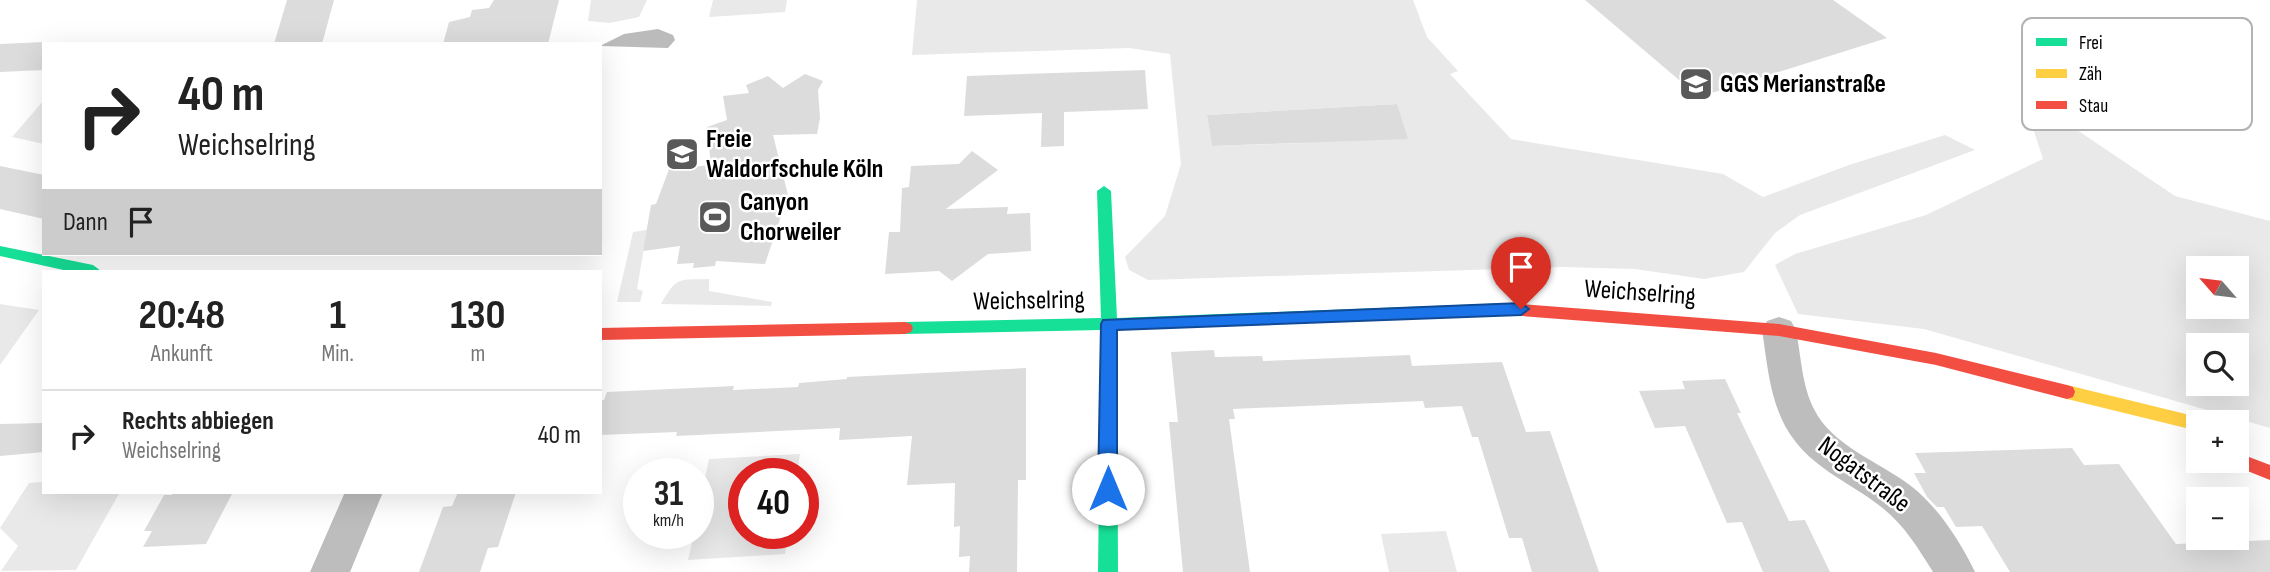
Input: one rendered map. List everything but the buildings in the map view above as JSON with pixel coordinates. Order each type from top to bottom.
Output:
[{"type":"street","points":[[1104,191],[1109,324],[1108,572]]},
{"type":"street","points":[[0,251],[88,270]]},
{"type":"street","name":"Weichselring","points":[[602,334],[1109,324],[1521,309],[1779,330],[1936,359],[2186,421]]},
{"type":"street","name":"Nogatstraße","points":[[1779,330],[1794,406],[1801,422],[1812,437],[1896,496],[1915,513],[1955,572]]},
{"type":"street","name":"Weichselring","points":[[2040,384],[2174,435]]},
{"type":"street","points":[[2249,464],[2270,473]]},
{"type":"street","points":[[330,572],[363,494]]},
{"type":"shaded area","points":[[591,0],[647,0],[639,17],[610,23],[588,21]]},
{"type":"shaded area","points":[[713,0],[787,0],[785,12],[709,17]]},
{"type":"shaded area","points":[[917,0],[1413,0],[1427,37],[1458,71],[1450,74],[1511,139],[1723,174],[1763,197],[1849,165],[1945,135],[1975,150],[1800,215],[1775,233],[1744,272],[1704,279],[1635,269],[1563,267],[1148,280],[1129,270],[1125,257],[1165,216],[1181,164],[1170,54],[1129,48],[912,55]],"holes":[[[1396,104],[1306,143],[1212,146],[1207,115]]]},
{"type":"shaded area","points":[[658,29],[673,35],[675,40],[668,48],[602,46],[624,34]]},
{"type":"shaded area","points":[[42,102],[42,144],[12,137]]},
{"type":"shaded area","points":[[2033,130],[2077,130],[2175,196],[2270,221],[2270,428],[2249,422],[2249,410],[2207,410],[1924,329],[1798,314],[1775,265],[1795,254],[1926,215],[2043,159]]},
{"type":"shaded area","points":[[647,230],[637,289],[643,291],[640,302],[617,302],[633,232]]},
{"type":"shaded area","points":[[709,279],[709,291],[772,302],[771,306],[661,304],[679,281]]},
{"type":"shaded area","points":[[0,304],[39,310],[0,365]]},
{"type":"shaded area","points":[[800,454],[799,458],[728,458],[728,549],[786,549],[785,554],[688,560],[691,549],[714,549],[714,459]]},
{"type":"shaded area","points":[[42,482],[42,494],[119,494],[76,570],[1,571],[18,546],[0,528],[29,483]]},
{"type":"shaded area","points":[[1446,531],[1457,572],[1389,572],[1381,534]]},
{"type":"traffic: fast","points":[[1104,191],[1109,324],[1108,572]]},
{"type":"traffic: fast","points":[[0,251],[88,270]]},
{"type":"traffic: fast","points":[[905,328],[1109,324],[1509,309]]},
{"type":"traffic: slow","points":[[2067,392],[2186,421]]},
{"type":"traffic: jam","points":[[1509,309],[1779,330],[1936,359],[2067,392]]},
{"type":"traffic: jam","points":[[602,334],[905,328]]},
{"type":"traffic: jam","points":[[2249,464],[2270,473]]},
{"type":"place","name":"GGS Merianstraße","points":[[1696,84]]},
{"type":"place","name":"Freie Waldorfschule Köln","points":[[682,154]]},
{"type":"place","name":"Canyon Chorweiler","points":[[715,217]]},
{"type":"route","points":[[1108,489],[1109,324],[1521,309]]}]
